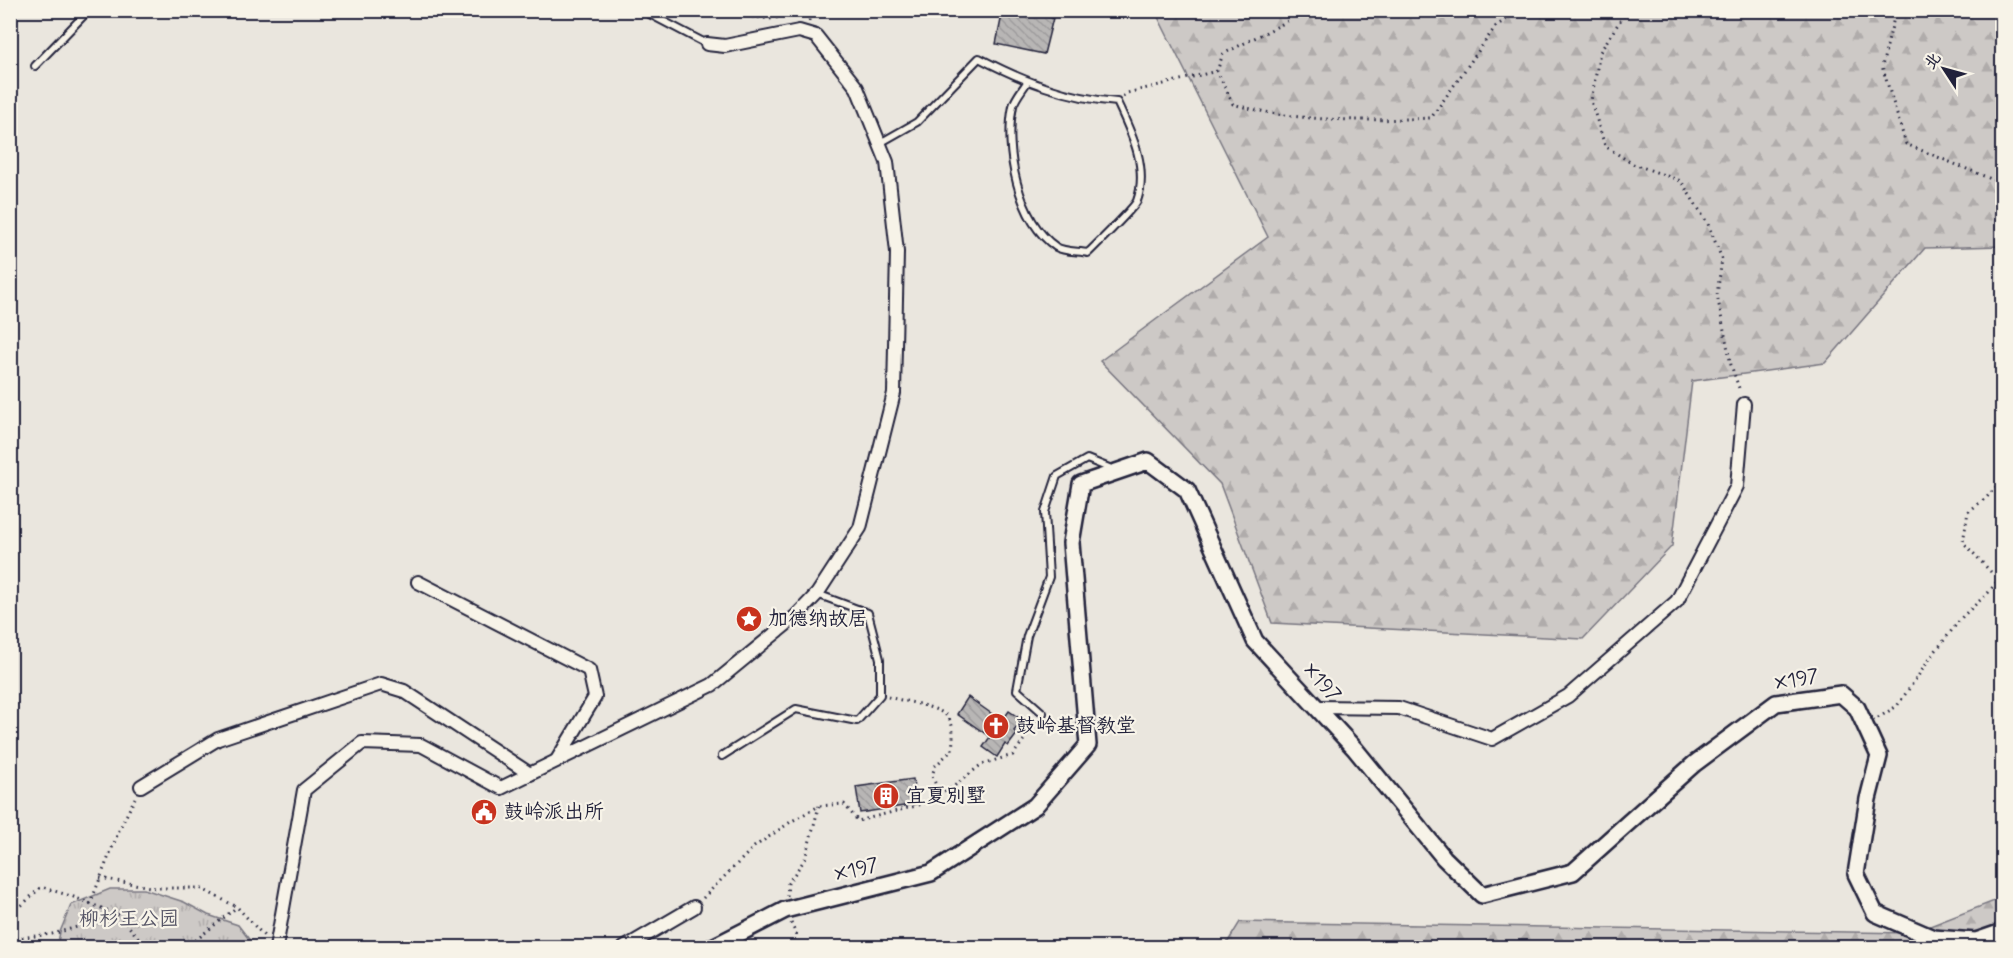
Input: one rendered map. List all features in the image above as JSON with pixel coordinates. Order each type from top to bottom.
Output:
[{"type":"street","points":[[271,944],[304,790],[362,743],[422,745],[501,788],[712,685],[795,617],[817,594],[860,528],[894,393],[897,252],[887,162],[856,88],[816,36],[799,31],[725,46],[707,44]]},
{"type":"street","points":[[1316,707],[1398,708],[1492,739],[1568,696],[1677,602],[1737,486],[1744,404]]},
{"type":"street","name":"X197","points":[[711,948],[785,910],[930,873],[1035,806],[1088,745],[1071,543],[1081,484],[1148,461],[1187,490],[1255,641],[1355,749],[1444,858],[1482,895],[1573,872],[1694,764],[1776,703],[1841,694],[1857,708],[1880,756],[1868,799],[1856,874],[1875,913],[1933,938],[1976,941],[2002,932]]},
{"type":"street","points":[[418,582],[589,670],[595,697],[557,761]]},
{"type":"street","points":[[141,786],[218,739],[381,684],[404,691],[530,774]]},
{"type":"street","points":[[624,948],[694,907]]},
{"type":"lane","points":[[35,66],[89,10]]},
{"type":"lane","points":[[642,10],[707,44]]},
{"type":"lane","points":[[879,143],[917,122],[979,58],[1027,82],[1088,98],[1117,102],[1133,136],[1141,170],[1136,202],[1088,253],[1058,248],[1040,230],[1023,202],[1012,168],[1013,104],[1027,82]]},
{"type":"lane","points":[[1042,713],[1017,690],[1027,636],[1049,578],[1045,512],[1057,476],[1087,459],[1117,472]]},
{"type":"lane","points":[[722,756],[796,709],[857,721],[880,695],[880,659],[868,613],[817,594]]},
{"type":"path","points":[[723,10],[745,16],[772,19],[804,10]]},
{"type":"path","points":[[1292,10],[1288,21],[1223,54],[1217,71],[1233,104],[1259,112],[1308,119],[1431,118],[1496,26],[1521,10]]},
{"type":"path","points":[[1627,10],[1600,52],[1591,100],[1605,146],[1633,164],[1681,181],[1708,224],[1722,260],[1717,295],[1731,365],[1744,404]]},
{"type":"path","points":[[1896,10],[1882,66],[1906,144],[1996,181],[2002,179]]},
{"type":"path","points":[[1117,102],[1127,93],[1217,71]]},
{"type":"path","points":[[1991,572],[1963,542],[1968,512],[1987,497],[2002,480]]},
{"type":"path","points":[[1866,725],[1897,706],[1963,616],[1988,593],[1999,579]]},
{"type":"path","points":[[880,695],[938,710],[949,718],[954,735],[952,750],[935,766],[932,776],[939,794]]},
{"type":"path","points":[[694,907],[754,847],[792,821],[819,806],[844,804],[858,821],[920,805],[953,787],[982,764],[1013,755],[1042,713]]},
{"type":"path","points":[[90,904],[120,828],[141,786]]},
{"type":"path","points":[[797,936],[785,910],[788,883],[805,860],[819,806]]},
{"type":"path","points":[[99,878],[156,888],[200,888],[237,907],[271,944]]},
{"type":"path","points":[[10,908],[21,906],[41,887],[119,915],[147,948]]},
{"type":"path","points":[[186,948],[237,907]]},
{"type":"path","points":[[10,939],[52,934],[119,915]]},
{"type":"green space","points":[[1155,11],[2002,11],[2002,246],[1925,248],[1825,363],[1692,381],[1672,546],[1583,639],[1272,623],[1220,484],[1100,361],[1268,237]]},
{"type":"green space","name":"柳杉王公园","points":[[110,889],[144,889],[184,902],[208,915],[238,925],[255,947],[57,947],[60,932],[71,905]]},
{"type":"green space","points":[[2002,898],[2002,947],[1224,948],[1240,922],[1912,933]]},
{"type":"building","points":[[1003,10],[1019,10],[1053,18],[1044,54],[996,44]]},
{"type":"building","name":"鼓岭基督教堂","points":[[968,697],[1002,721],[1009,711],[1022,720],[1014,731],[1017,734],[1008,746],[1005,744],[997,757],[983,747],[990,737],[957,714]]},
{"type":"building","name":"宜夏别墅","points":[[913,779],[916,804],[860,813],[856,787]]},
{"type":"place","name":"加德纳故居","points":[[749,619]]},
{"type":"place","name":"鼓岭基督教堂","points":[[996,726]]},
{"type":"place","name":"宜夏别墅","points":[[886,796]]},
{"type":"place","name":"鼓岭派出所","points":[[484,812]]}]
